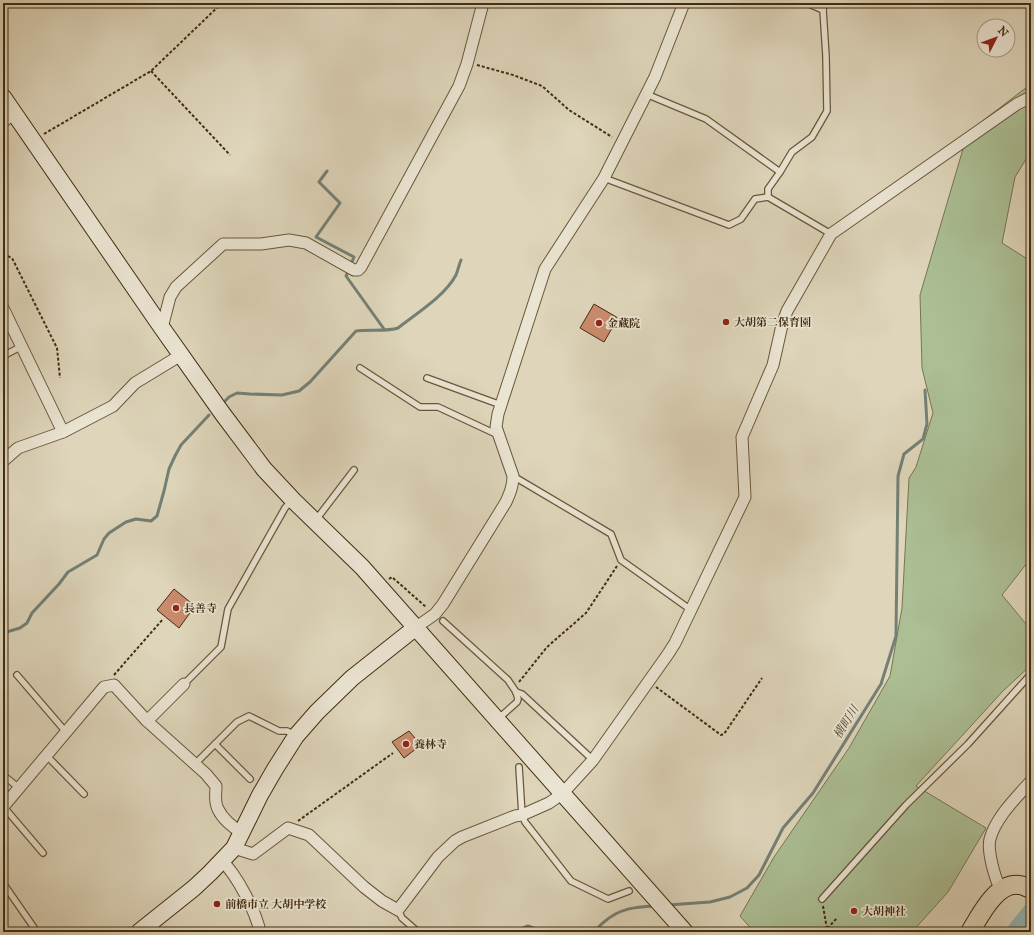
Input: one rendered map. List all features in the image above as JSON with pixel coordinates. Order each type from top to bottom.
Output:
[{"type":"main road","points":[[970,932],[988,904],[1001,890],[1013,885],[1027,887]]},
{"type":"street","points":[[162,328],[170,297],[176,287],[223,244],[260,244],[289,240],[306,243],[354,270],[358,270],[361,267],[459,86],[467,64],[483,3]]},
{"type":"street","points":[[139,932],[194,888],[234,848],[267,781],[296,736],[317,712],[340,688],[401,638],[435,614],[443,604],[506,502],[513,484],[513,476],[496,427],[501,405],[546,269],[604,178],[622,144],[655,77],[684,3]]},
{"type":"street","points":[[3,97],[9,117],[33,141],[181,355],[264,469],[380,587],[685,932]]},
{"type":"street","points":[[234,848],[253,854],[288,828],[309,835],[364,887],[382,901],[398,910],[438,857],[462,836],[508,818],[522,815],[562,794],[592,760],[649,682],[675,643],[691,610],[745,497],[742,437],[773,365],[782,325],[787,311],[831,234],[1016,104],[1031,97]]},
{"type":"street","points":[[3,308],[63,432]]},
{"type":"street","points":[[3,461],[18,448],[63,432],[113,406],[135,383],[181,355]]},
{"type":"street","points":[[147,721],[184,684]]},
{"type":"street","points":[[3,807],[104,687],[114,686],[147,721],[206,774],[216,786],[216,800],[218,808],[232,826],[241,832]]},
{"type":"street","points":[[1001,890],[997,883],[993,869],[989,841],[1001,817],[1031,781]]},
{"type":"street","points":[[222,861],[234,875],[256,917],[260,932]]},
{"type":"lane","points":[[807,3],[823,10]]},
{"type":"lane","points":[[768,197],[768,189],[792,152],[812,137],[826,111],[824,3]]},
{"type":"lane","points":[[646,94],[706,120],[780,172]]},
{"type":"lane","points":[[604,178],[729,225],[741,219],[755,199],[768,197],[831,234]]},
{"type":"lane","points":[[3,356],[22,346]]},
{"type":"lane","points":[[360,368],[420,408],[438,406],[499,436]]},
{"type":"lane","points":[[427,378],[501,405]]},
{"type":"lane","points":[[315,521],[354,470]]},
{"type":"lane","points":[[513,476],[611,534],[621,560],[691,610]]},
{"type":"lane","points":[[184,684],[221,647],[228,609],[285,508],[293,500]]},
{"type":"lane","points":[[444,622],[508,680],[515,690],[518,699],[517,702],[497,720]]},
{"type":"lane","points":[[822,899],[906,805],[968,744],[1031,674]]},
{"type":"lane","points":[[17,675],[66,732]]},
{"type":"lane","points":[[515,690],[522,694],[592,760]]},
{"type":"lane","points":[[195,764],[237,722],[249,716],[279,731],[287,731],[296,736]]},
{"type":"lane","points":[[215,744],[250,779]]},
{"type":"lane","points":[[46,755],[84,794]]},
{"type":"lane","points":[[519,767],[522,815],[525,822],[571,881],[608,899],[629,891]]},
{"type":"lane","points":[[3,775],[19,788]]},
{"type":"lane","points":[[3,807],[43,853]]},
{"type":"lane","points":[[3,883],[37,932]]},
{"type":"lane","points":[[398,910],[402,918],[418,932]]},
{"type":"path","points":[[33,141],[151,71],[222,3]]},
{"type":"path","points":[[467,64],[513,75],[542,86],[569,110],[622,144]]},
{"type":"path","points":[[151,71],[230,155]]},
{"type":"path","points":[[3,255],[12,258],[57,348],[60,378]]},
{"type":"path","points":[[515,690],[548,647],[586,613],[621,560]]},
{"type":"path","points":[[380,587],[392,577],[427,608]]},
{"type":"path","points":[[104,687],[164,619]]},
{"type":"path","points":[[649,682],[721,735],[724,734],[762,678]]},
{"type":"path","points":[[288,828],[393,753]]},
{"type":"path","points":[[822,899],[827,929]]},
{"type":"path","points":[[824,932],[837,918]]},
{"type":"green space","points":[[1031,84],[1031,151],[1015,177],[1002,243],[1029,260],[1031,258],[1031,558],[1002,595],[1031,630],[1031,665],[1003,691],[916,786],[986,828],[948,892],[912,932],[754,932],[740,916],[774,857],[849,748],[890,676],[902,608],[909,478],[916,467],[933,413],[922,368],[920,295],[968,132]]},
{"type":"building","name":"金蔵院","points":[[594,304],[618,318],[604,342],[580,328]]},
{"type":"building","name":"長善寺","points":[[174,589],[195,606],[179,628],[157,610]]},
{"type":"building","name":"養林寺","points":[[409,731],[421,745],[404,758],[392,742]]},
{"type":"waterway","points":[[327,171],[319,182],[340,203],[316,237],[354,257],[351,264]]},
{"type":"waterway","points":[[223,403],[229,397],[237,393],[282,395],[299,391],[310,382],[356,331],[389,330],[398,328],[430,304],[451,283],[456,275],[461,260]]},
{"type":"waterway","points":[[349,270],[346,276],[384,329]]},
{"type":"waterway","name":"横町川","points":[[668,905],[710,902],[730,897],[747,888],[759,875],[783,828],[813,793],[881,684],[896,636],[898,476],[904,454],[923,439],[927,424],[925,390]]},
{"type":"waterway","points":[[3,633],[20,628],[27,623],[32,613],[68,572],[97,555],[104,539],[109,533],[126,522],[136,519],[151,521],[157,516],[169,469],[175,456],[181,445],[209,415]]},
{"type":"waterway","name":"横町川","points":[[596,932],[598,927],[610,917],[622,911],[655,906]]},
{"type":"waterway","points":[[1015,932],[1031,912]]},
{"type":"waterway","name":"横町川","points":[[513,932],[528,926],[545,932]]},
{"type":"place","name":"大胡第二保育園","points":[[726,322]]},
{"type":"place","name":"金蔵院","points":[[599,323]]},
{"type":"place","name":"長善寺","points":[[176,608]]},
{"type":"place","name":"養林寺","points":[[406,744]]},
{"type":"place","name":"前橋市立 大胡中学校","points":[[217,904]]},
{"type":"place","name":"大胡神社","points":[[854,911]]}]
